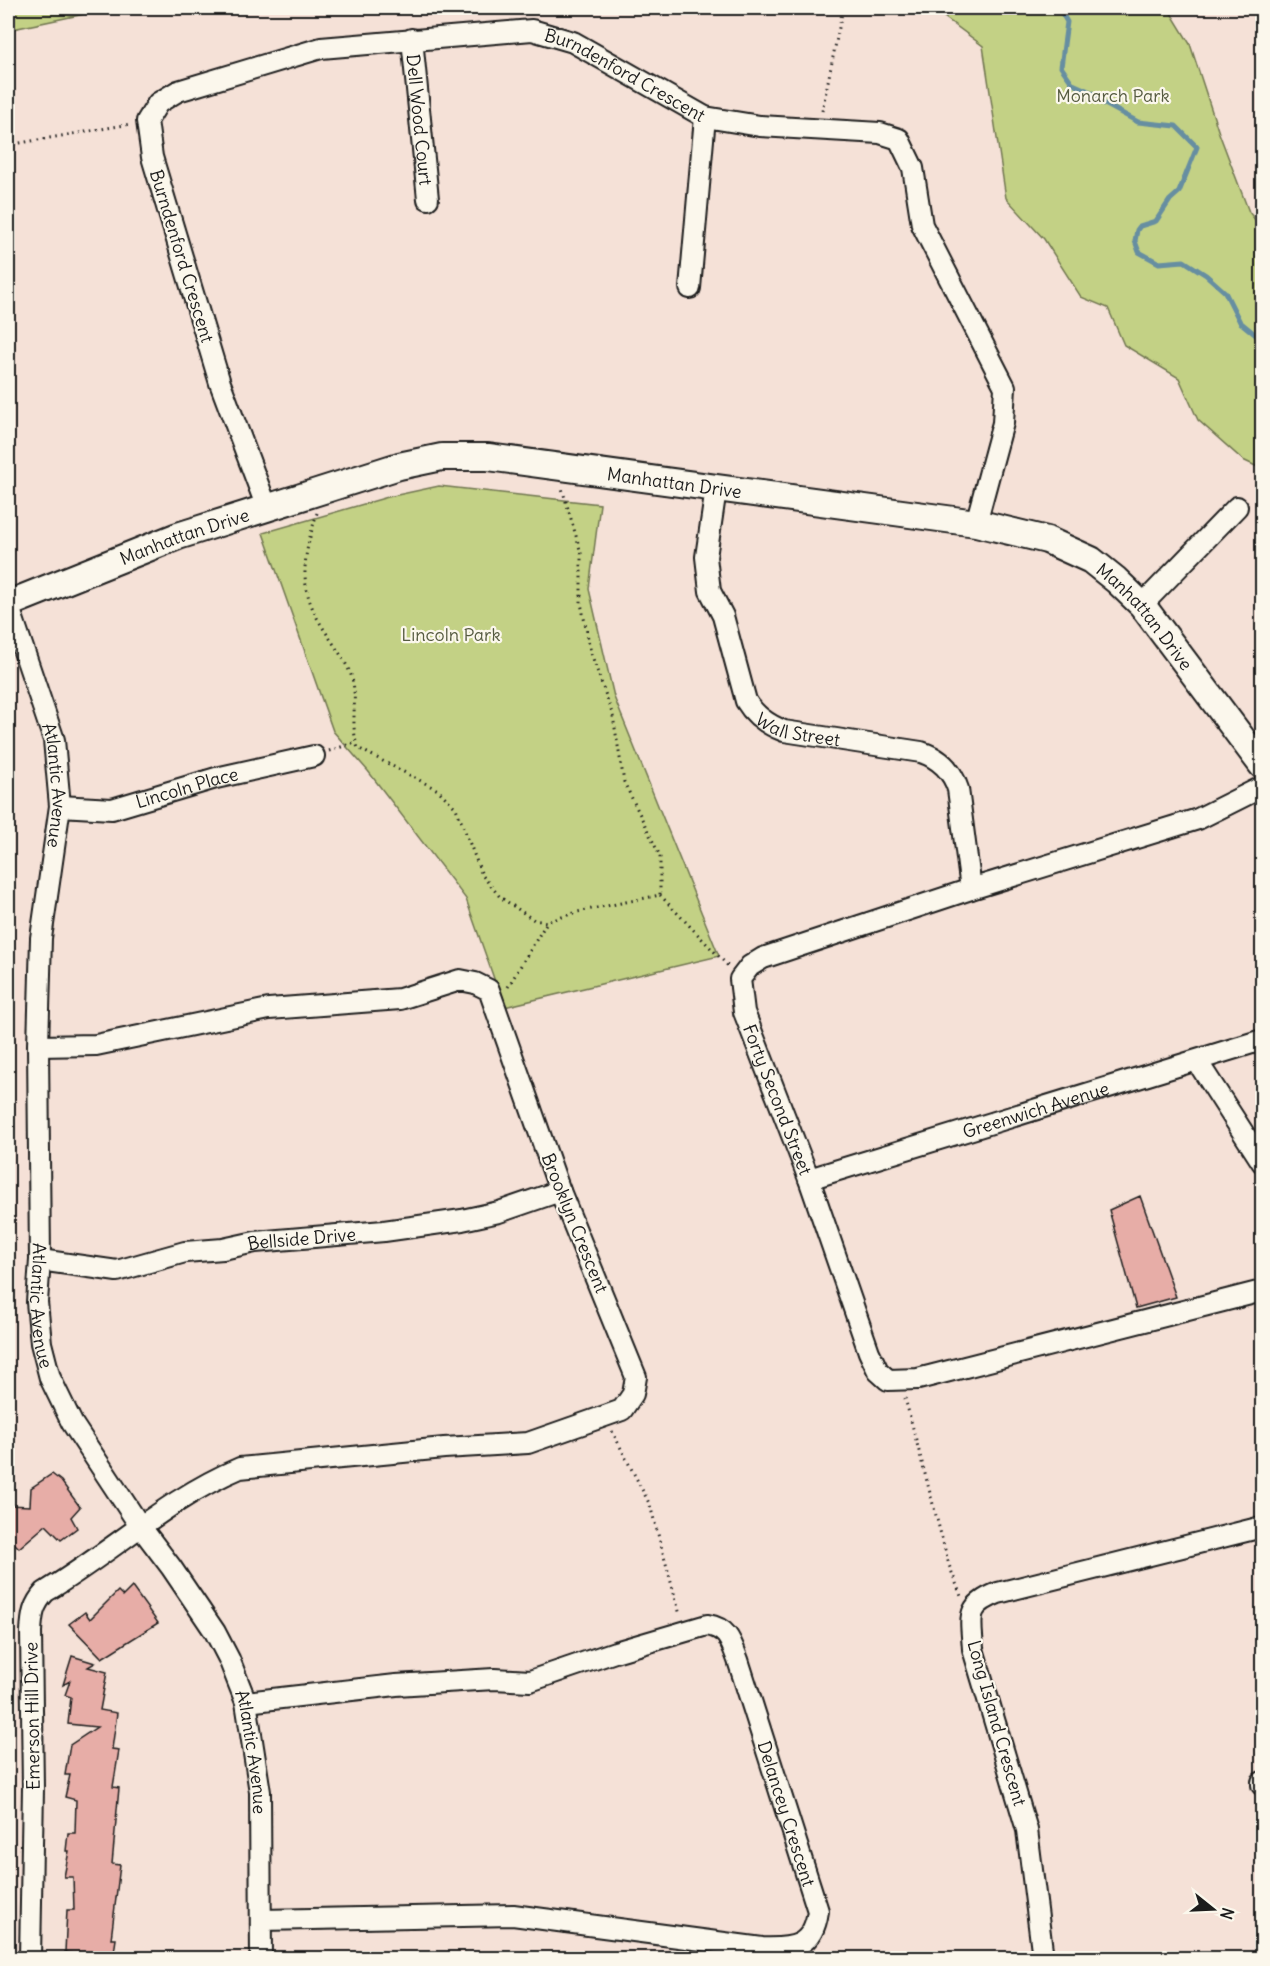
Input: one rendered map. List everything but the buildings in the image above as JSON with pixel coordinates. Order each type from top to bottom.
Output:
[{"type":"street","name":"Burndenford Crescent","points":[[267,508],[220,383],[164,201],[152,157],[147,121],[158,103],[178,91],[321,48],[532,30],[573,42],[705,117],[760,126],[880,133],[899,140],[913,168],[922,225],[1005,387],[1003,423],[976,523]]},
{"type":"street","name":"Dell Wood Court","points":[[412,39],[428,199]]},
{"type":"street","points":[[690,288],[705,117]]},
{"type":"street","name":"Manhattan Drive","points":[[8,604],[178,536],[399,466],[442,457],[488,457],[976,523],[1047,540],[1091,560],[1142,605],[1263,765]]},
{"type":"street","name":"Wall Street","points":[[716,489],[706,557],[710,591],[723,616],[746,701],[753,712],[770,726],[784,730],[921,752],[945,765],[954,777],[958,789],[971,889]]},
{"type":"street","points":[[1142,605],[1237,507]]},
{"type":"street","name":"Atlantic Avenue","points":[[8,604],[54,740],[60,806],[40,938],[38,1046],[40,1260],[37,1302],[41,1343],[50,1378],[72,1423],[214,1632],[229,1659],[246,1702],[260,1792],[261,1959]]},
{"type":"street","name":"Lincoln Place","points":[[60,806],[112,808],[216,778],[314,756]]},
{"type":"street","points":[[740,979],[750,966],[763,958],[971,889],[1198,819],[1263,788]]},
{"type":"street","name":"Forty Second Street","points":[[740,979],[744,1012],[809,1179],[869,1352],[878,1371],[888,1380],[901,1381]]},
{"type":"street","name":"Brooklyn Crescent","points":[[38,1046],[96,1046],[269,1010],[400,999],[460,980],[475,983],[489,990],[560,1191],[636,1377],[633,1394],[622,1410],[528,1443],[240,1468],[212,1480],[140,1526]]},
{"type":"street","name":"Greenwich Avenue","points":[[809,1179],[1263,1040]]},
{"type":"street","points":[[1197,1060],[1263,1162]]},
{"type":"street","name":"Bellside Drive","points":[[40,1260],[88,1269],[117,1271],[184,1252],[223,1249],[299,1236],[384,1231],[462,1220],[499,1212],[560,1191]]},
{"type":"street","points":[[901,1381],[1119,1329],[1263,1291]]},
{"type":"street","name":"Emerson Hill Drive","points":[[30,1959],[32,1614],[36,1602],[45,1592],[140,1526]]},
{"type":"street","name":"Long Island Crescent","points":[[1043,1959],[1027,1830],[973,1649],[971,1624],[975,1606],[980,1600],[998,1593],[1263,1527]]},
{"type":"street","name":"Delancey Crescent","points":[[246,1702],[396,1685],[494,1679],[530,1681],[615,1652],[685,1634],[707,1625],[720,1627],[728,1635],[738,1660],[818,1911],[813,1934],[802,1943],[786,1949],[762,1948],[513,1915],[261,1920]]},
{"type":"path","points":[[818,130],[843,8]]},
{"type":"path","points":[[8,145],[147,121]]},
{"type":"path","points":[[556,466],[581,553],[581,603],[591,653],[613,716],[624,782],[660,856],[660,896],[740,979]]},
{"type":"path","points":[[322,491],[306,551],[304,582],[319,621],[351,675],[355,700],[353,735],[358,748],[438,790],[456,808],[482,875],[500,897],[534,920],[547,922],[577,912],[660,896]]},
{"type":"path","points":[[314,756],[356,742]]},
{"type":"path","points":[[496,1006],[547,922]]},
{"type":"path","points":[[901,1381],[949,1565],[971,1624]]},
{"type":"path","points":[[604,1416],[650,1505],[685,1634]]},
{"type":"green space","points":[[8,8],[113,8],[8,30]]},
{"type":"green space","name":"Monarch Park","points":[[932,8],[1168,8],[1190,44],[1219,133],[1249,212],[1262,229],[1262,469],[1243,460],[1198,420],[1179,378],[1124,345],[1108,308],[1081,297],[1044,239],[1006,198],[983,46]]},
{"type":"green space","name":"Lincoln Park","points":[[439,486],[600,504],[589,589],[614,697],[719,956],[504,1007],[466,899],[368,771],[333,731],[263,533],[388,497]]},
{"type":"waterway","points":[[1059,8],[1067,22],[1061,67],[1073,84],[1093,93],[1103,103],[1138,122],[1176,126],[1197,147],[1179,192],[1170,200],[1156,221],[1140,226],[1137,230],[1135,241],[1139,252],[1159,263],[1184,261],[1206,275],[1225,292],[1240,322],[1262,340]]}]
